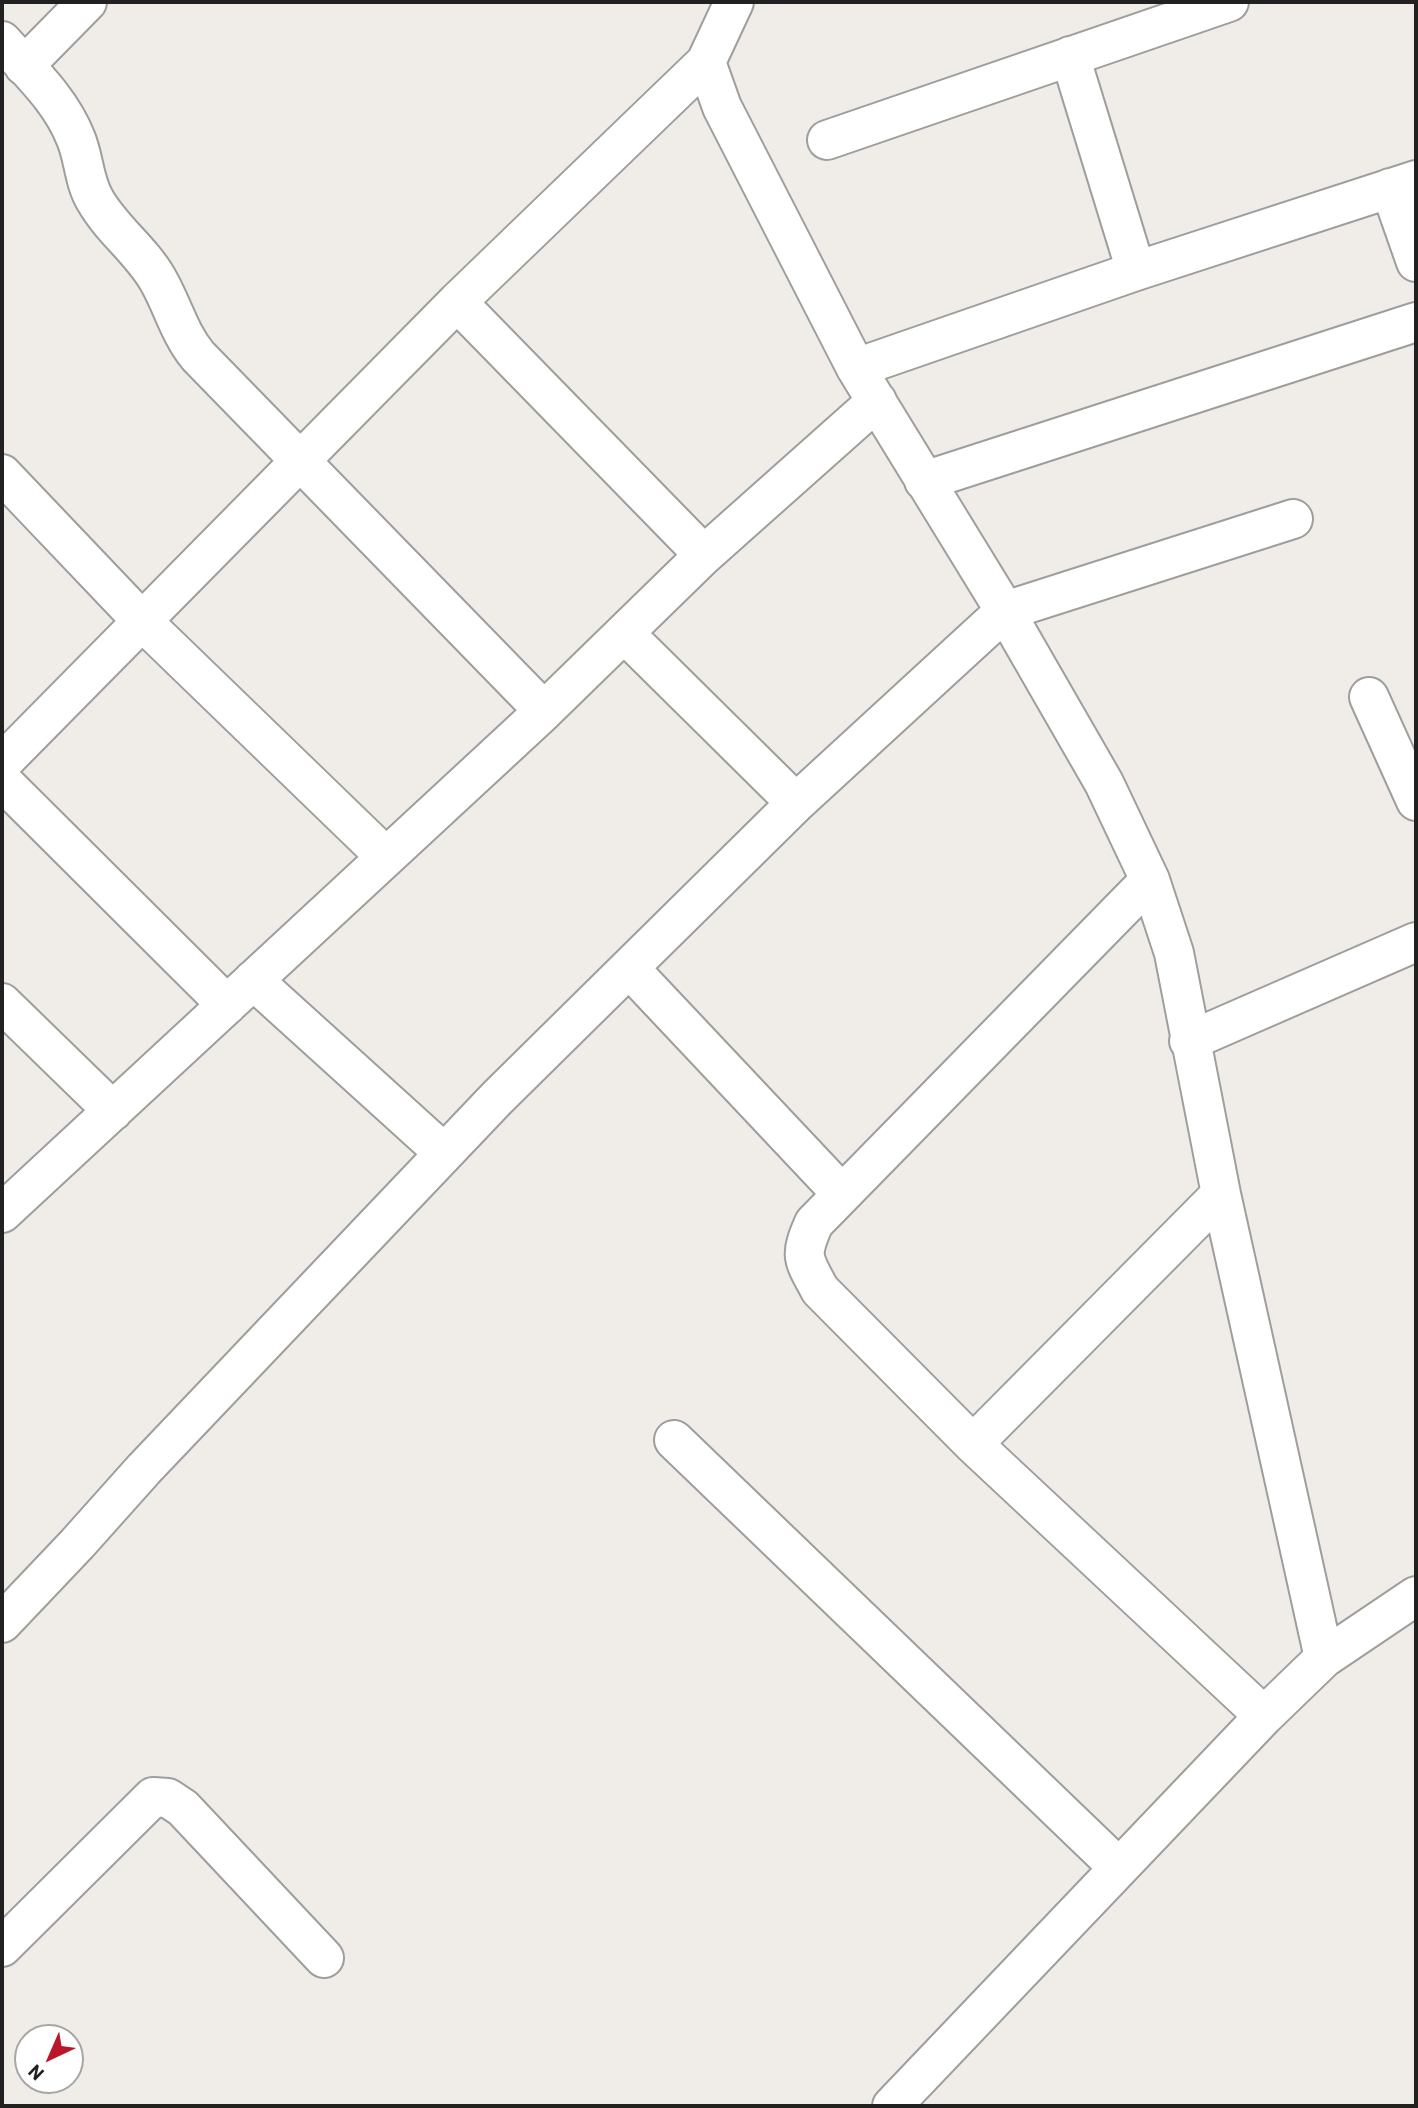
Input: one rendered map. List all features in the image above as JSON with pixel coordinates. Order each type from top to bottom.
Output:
[{"type":"street","points":[[87,2],[13,53],[51,95],[68,120],[84,159],[93,197],[110,221],[147,261],[187,342],[544,711]]},
{"type":"street","points":[[2,763],[457,302],[706,62],[734,2]]},
{"type":"street","points":[[827,140],[1229,2]]},
{"type":"street","points":[[1070,56],[1136,271]]},
{"type":"street","points":[[706,62],[722,107],[856,368],[1005,611],[1104,783],[1150,880],[1174,953],[1189,1041],[1221,1194],[1324,1658]]},
{"type":"street","points":[[856,368],[1136,271],[1403,184],[1416,262]]},
{"type":"street","points":[[457,302],[704,555]]},
{"type":"street","points":[[924,481],[1416,322]]},
{"type":"street","points":[[2,1213],[544,711],[704,555],[877,401]]},
{"type":"street","points":[[2,474],[141,620],[386,856]]},
{"type":"street","points":[[2,1623],[444,1153],[796,803],[1005,611],[1293,519]]},
{"type":"street","points":[[624,634],[796,803]]},
{"type":"street","points":[[1369,696],[1416,801]]},
{"type":"street","points":[[2,781],[240,993],[444,1153]]},
{"type":"street","points":[[1150,880],[814,1223],[803,1249],[807,1267],[820,1290],[973,1444],[1264,1716]]},
{"type":"street","points":[[1189,1041],[1416,942]]},
{"type":"street","points":[[630,969],[842,1194]]},
{"type":"street","points":[[2,1003],[113,1111]]},
{"type":"street","points":[[973,1444],[1221,1194]]},
{"type":"street","points":[[674,1440],[1119,1868]]},
{"type":"street","points":[[892,2106],[1264,1716],[1324,1658],[1416,1596]]},
{"type":"street","points":[[2,1947],[153,1797],[168,1798],[183,1808],[324,1958]]}]
